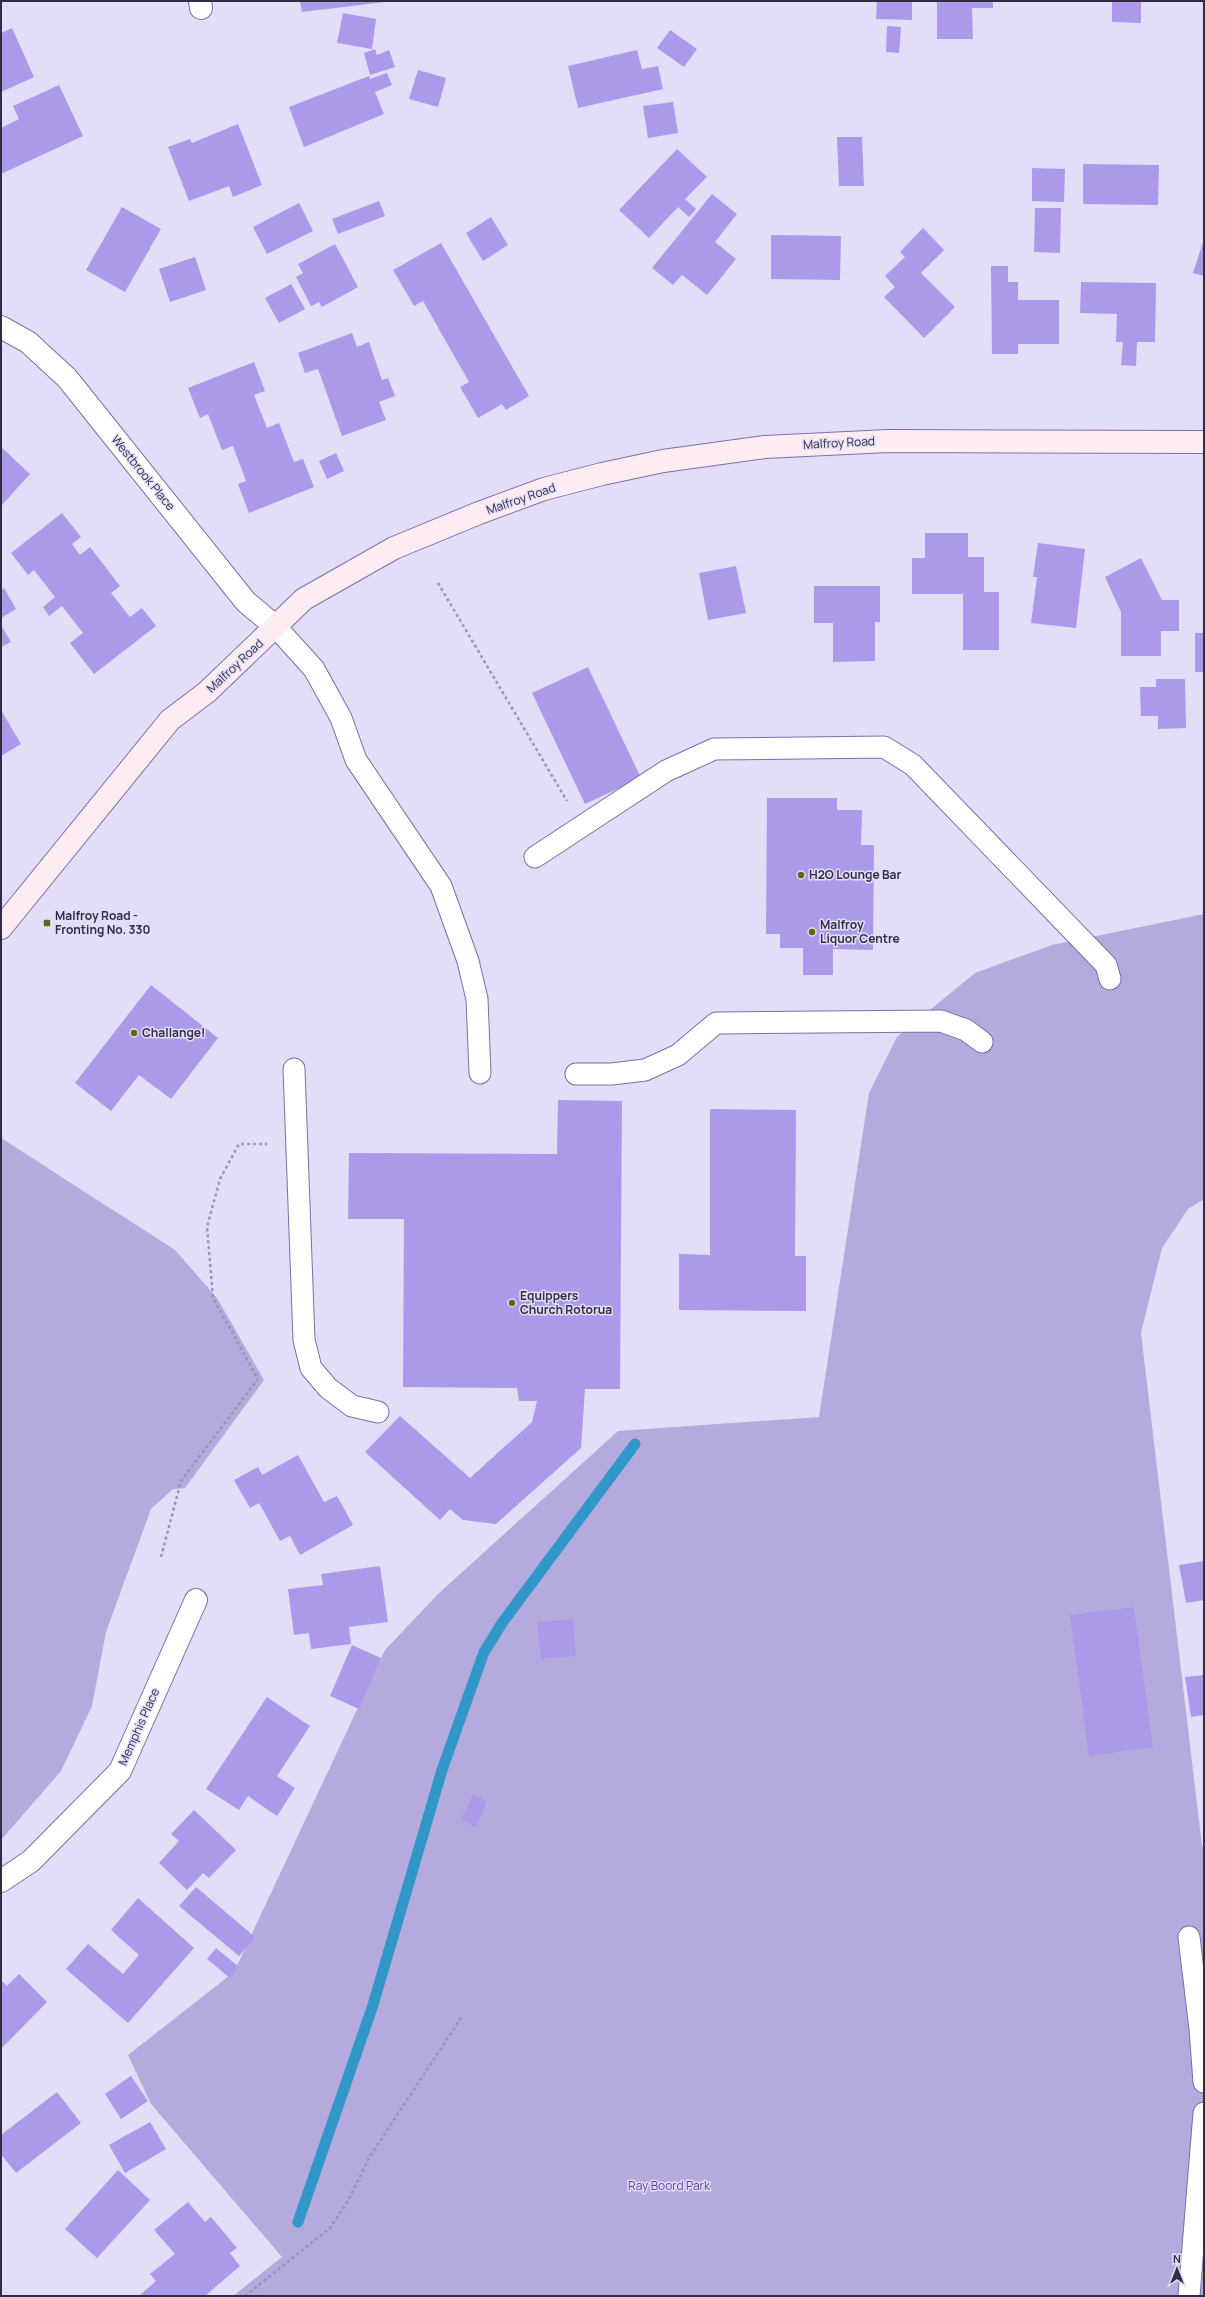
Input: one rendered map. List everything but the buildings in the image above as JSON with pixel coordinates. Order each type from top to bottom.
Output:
[{"type":"main road","name":"Malfroy Road","points":[[1,928],[170,720],[208,692],[304,599],[394,548],[479,513],[544,489],[663,460],[765,447],[888,441],[1204,442]]},
{"type":"street","name":"Westbrook Place","points":[[1,327],[28,342],[67,378],[246,602],[276,627]]},
{"type":"street","name":"Memphis Place","points":[[1,1881],[31,1861],[120,1771],[196,1600]]},
{"type":"lane","points":[[276,627],[314,669],[341,718],[356,760],[441,886],[468,961],[477,999],[480,1073]]},
{"type":"lane","points":[[535,857],[666,771],[714,749],[884,747],[913,765],[1106,965],[1110,979]]},
{"type":"lane","points":[[576,1074],[612,1074],[645,1070],[678,1055],[716,1023],[941,1020],[966,1030],[982,1042]]},
{"type":"lane","points":[[294,1069],[304,1340],[311,1368],[328,1388],[352,1406],[378,1412]]},
{"type":"lane","points":[[1189,1937],[1200,2029],[1204,2082]]},
{"type":"lane","points":[[1189,2296],[1204,2113]]},
{"type":"path","points":[[438,583],[568,802]]},
{"type":"path","points":[[161,1557],[181,1481],[258,1379],[213,1298],[207,1227],[220,1179],[240,1144],[297,1144]]},
{"type":"path","points":[[245,2296],[330,2228],[348,2201],[369,2158],[461,2018]]},
{"type":"green space","name":"Ray Boord Park","points":[[1204,914],[1204,1199],[1188,1209],[1162,1248],[1141,1333],[1202,1846],[1204,1846],[1204,2296],[233,2296],[282,2257],[151,2104],[128,2055],[234,1972],[385,1650],[438,1594],[618,1431],[819,1417],[869,1093],[897,1037],[975,973],[1052,945]]},
{"type":"green space","points":[[1,1138],[175,1250],[217,1298],[264,1380],[185,1488],[173,1489],[151,1509],[106,1632],[92,1706],[61,1771],[1,1840]]},
{"type":"waterway","points":[[298,2222],[373,2005],[442,1770],[484,1652],[502,1623],[635,1444]]},
{"type":"place","name":"H2O Lounge Bar","points":[[801,875]]},
{"type":"place","name":"Malfroy Road - Fronting No. 330","points":[[47,923]]},
{"type":"place","name":"Malfroy Liquor Centre","points":[[812,932]]},
{"type":"place","name":"Challange!","points":[[134,1033]]},
{"type":"place","name":"Equippers Church Rotorua","points":[[512,1303]]}]
